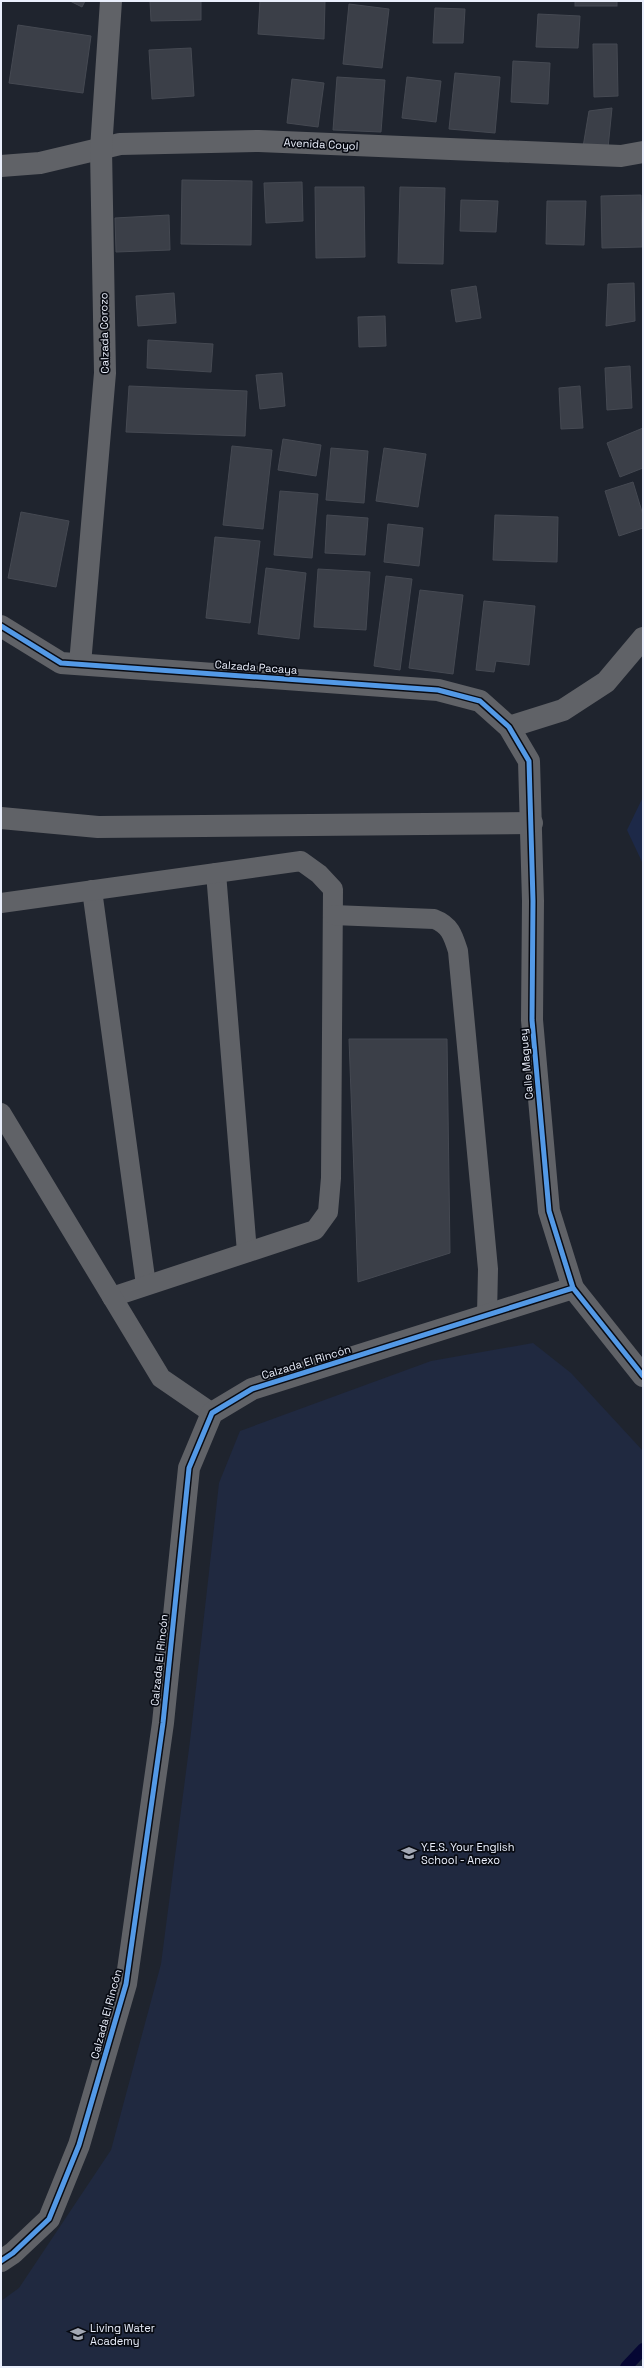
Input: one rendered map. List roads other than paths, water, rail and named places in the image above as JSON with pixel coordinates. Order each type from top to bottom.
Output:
[{"type":"street","name":"Calzada Corozo","points":[[80,664],[105,373],[101,149],[111,1]]},
{"type":"street","name":"Avenida Coyol","points":[[1,166],[40,164],[120,144],[259,141],[621,156],[643,152]]},
{"type":"street","name":"Calzada Pacaya","points":[[1,626],[61,663],[438,690],[480,701],[509,727]]},
{"type":"street","points":[[509,727],[562,710],[606,682],[643,638]]},
{"type":"street","name":"Calle Maguey","points":[[509,727],[529,761],[532,823],[532,1020],[548,1211],[573,1288],[643,1376]]},
{"type":"street","points":[[1,818],[98,827],[532,823]]},
{"type":"street","name":"Calzada El Rincón","points":[[1,2261],[13,2254],[49,2219],[79,2145],[126,1984],[163,1723],[189,1468],[212,1413],[252,1389],[573,1288]]},
{"type":"lane","points":[[1,903],[301,861],[319,874],[333,889],[331,1178],[328,1212],[315,1230],[112,1297]]},
{"type":"lane","points":[[216,873],[247,1252]]},
{"type":"lane","points":[[92,890],[146,1286]]},
{"type":"lane","points":[[333,915],[434,919],[445,923],[453,934],[458,951],[487,1262],[487,1315]]},
{"type":"lane","points":[[1,1113],[161,1378],[212,1413]]},
{"type":"waterway","points":[[626,2367],[643,2349]]},
{"type":"place","name":"Y.E.S. Your English School - Anexo","points":[[409,1853]]},
{"type":"place","name":"Living Water Academy","points":[[78,2334]]}]
